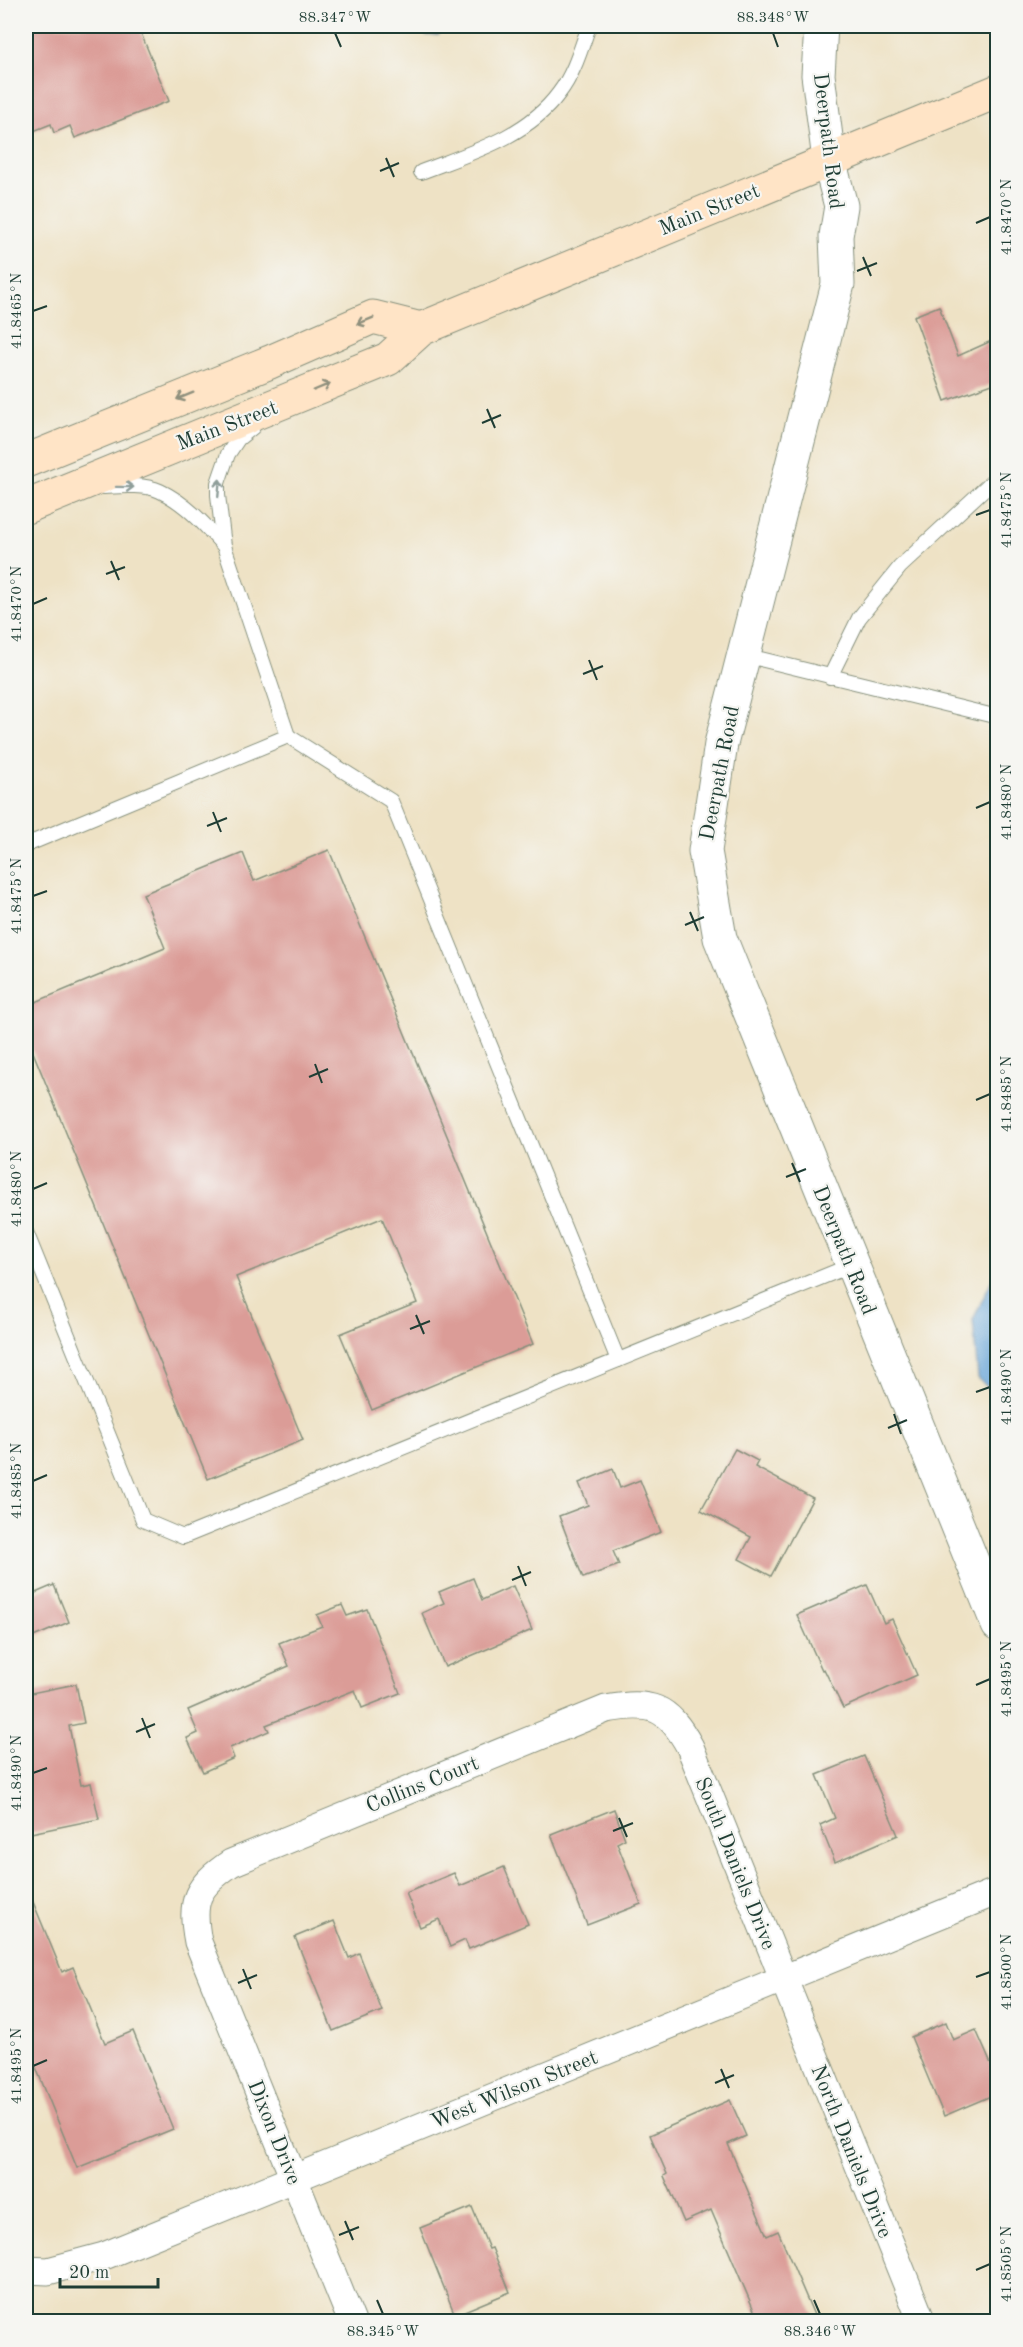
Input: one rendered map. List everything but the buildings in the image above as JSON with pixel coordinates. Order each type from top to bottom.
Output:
[{"type":"main road","name":"Main Street","points":[[26,507],[388,359],[421,329],[998,91]]},
{"type":"main road","name":"Main Street","points":[[26,461],[270,362],[373,317],[421,329]]},
{"type":"street","name":"Deerpath Road","points":[[821,26],[818,75],[829,160],[841,206],[836,236],[838,284],[722,744],[705,850],[720,938],[998,1625]]},
{"type":"street","name":"Collins Court","points":[[198,1942],[193,1918],[197,1895],[209,1878],[231,1863],[606,1709],[632,1704],[659,1709],[678,1726],[690,1747]]},
{"type":"street","name":"South Daniels Drive","points":[[690,1747],[783,1980]]},
{"type":"street","name":"West Wilson Street","points":[[26,2270],[48,2271],[104,2256],[998,1891]]},
{"type":"street","name":"Dixon Drive","points":[[198,1942],[352,2322]]},
{"type":"street","name":"North Daniels Drive","points":[[783,1980],[922,2322]]},
{"type":"lane","points":[[421,172],[500,140],[532,120],[560,93],[576,62],[588,26]]},
{"type":"lane","points":[[291,400],[238,439],[228,454],[218,483],[224,546],[288,736],[391,801],[618,1360]]},
{"type":"lane","points":[[830,676],[859,618],[900,567],[998,476]]},
{"type":"lane","points":[[67,490],[127,486],[159,490],[199,518],[224,546]]},
{"type":"lane","points":[[744,655],[998,717]]},
{"type":"lane","points":[[26,845],[288,736]]},
{"type":"lane","points":[[26,1232],[143,1520],[183,1537],[852,1265]]},
{"type":"water","points":[[409,26],[447,26],[438,35],[427,35]]},
{"type":"water","points":[[997,1269],[997,1396],[978,1378],[973,1320]]}]
